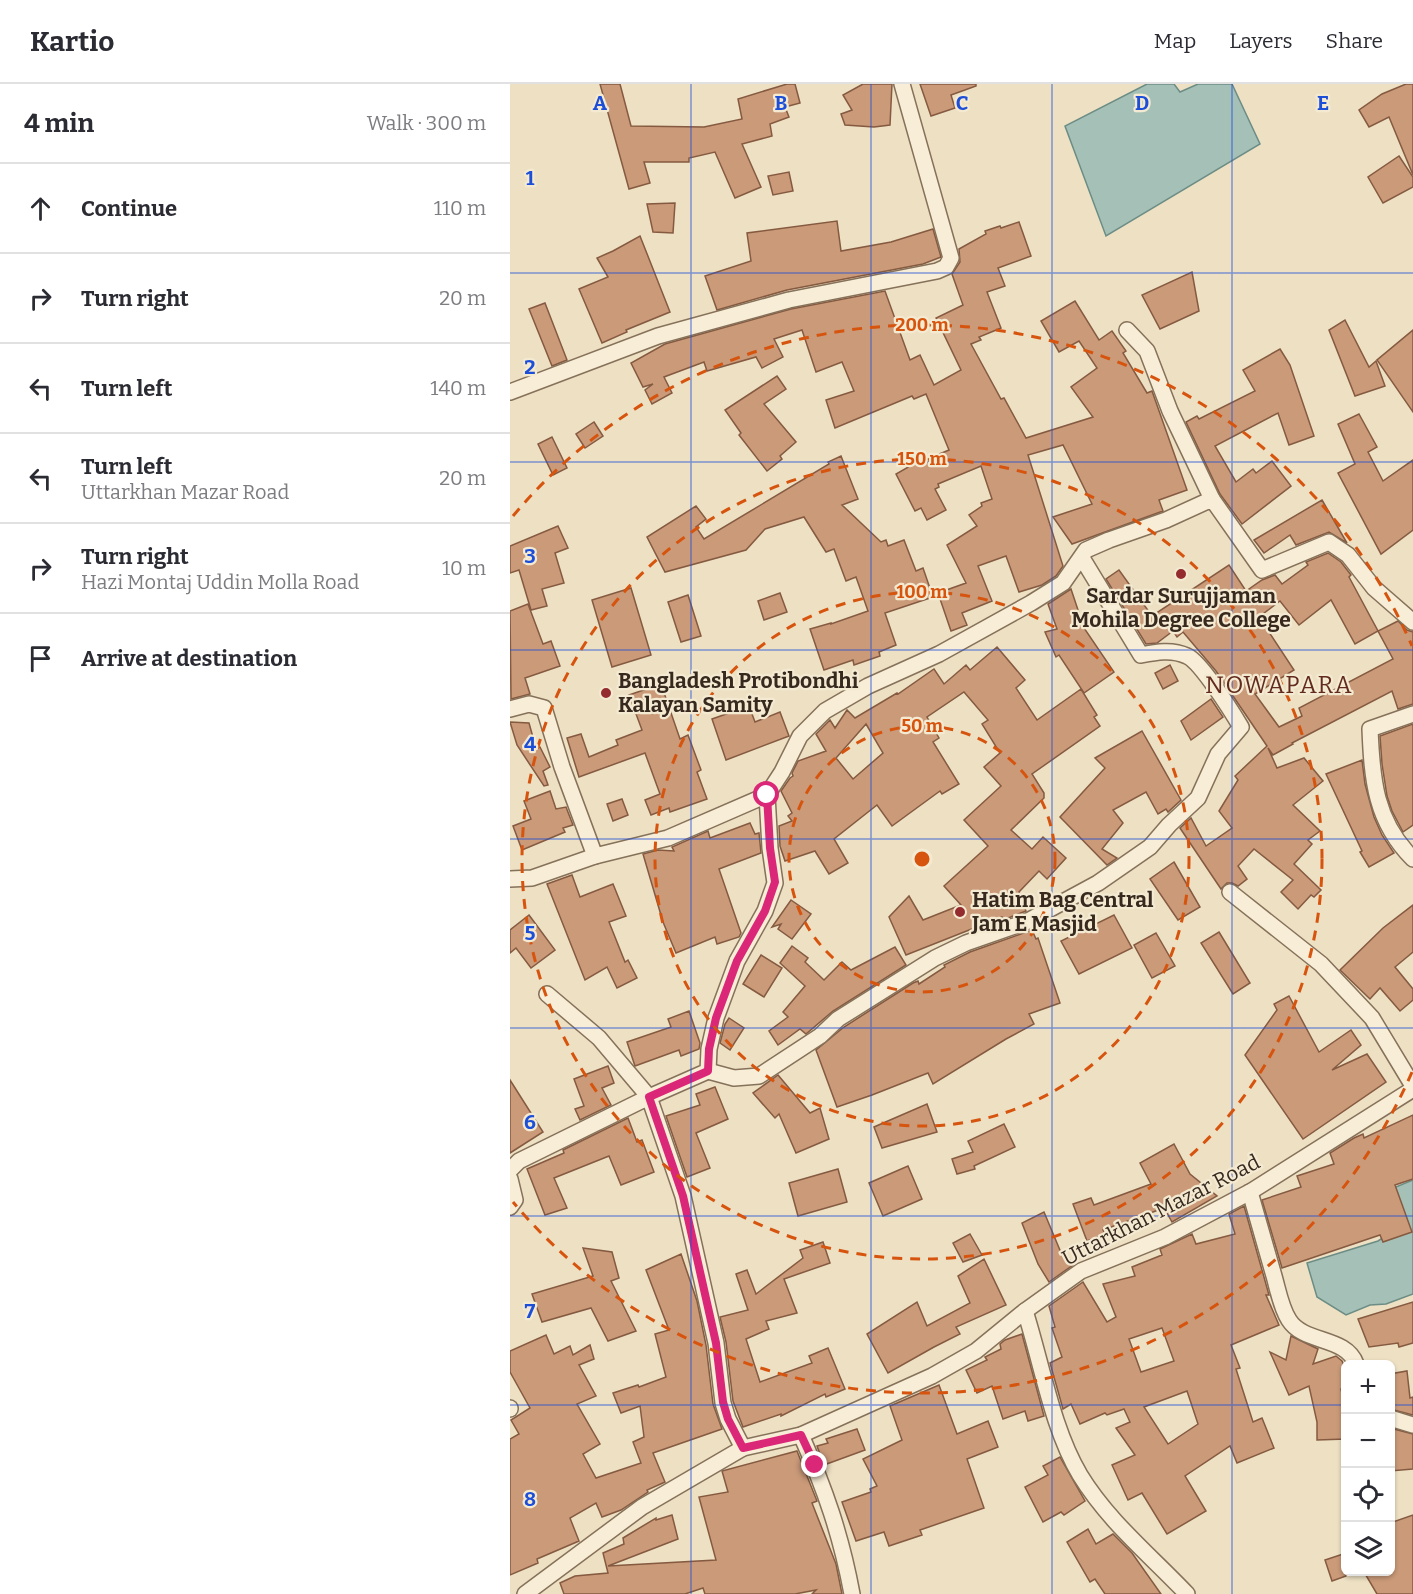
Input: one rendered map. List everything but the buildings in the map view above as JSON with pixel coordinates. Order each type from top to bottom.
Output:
[{"type":"street","points":[[510,392],[658,336],[789,300],[937,271],[946,267],[951,258],[902,84]]},
{"type":"street","points":[[1126,330],[1147,351],[1170,411],[1212,499],[1262,570],[1329,542],[1348,555],[1374,588],[1413,622]]},
{"type":"street","points":[[510,879],[532,878],[596,856],[668,838],[767,795],[782,772],[800,736],[825,711],[868,686],[939,654],[1031,603],[1063,583],[1086,550],[1166,520],[1212,499]]},
{"type":"street","points":[[510,1170],[519,1161],[649,1097],[708,1071],[734,1078],[759,1076],[820,1036],[838,1019],[935,958],[966,943],[1026,922],[1098,883],[1149,847],[1198,798],[1218,754],[1241,727],[1219,692],[1189,656],[1165,651],[1141,655],[1082,558]]},
{"type":"street","points":[[510,710],[529,704],[544,708],[562,767],[596,856]]},
{"type":"street","points":[[1413,714],[1396,718],[1370,729],[1374,788],[1385,822],[1413,859]]},
{"type":"street","points":[[708,1071],[709,1049],[716,1018],[737,961],[765,911],[775,882],[770,848],[767,795]]},
{"type":"street","points":[[1230,892],[1321,964],[1372,1018],[1413,1088]]},
{"type":"street","points":[[548,994],[600,1038],[649,1097],[683,1196],[716,1343],[723,1402],[728,1419],[743,1448]]},
{"type":"street","name":"Uttarkhan Mazar Road","points":[[525,1594],[642,1508],[743,1448],[801,1435],[932,1376],[976,1351],[1081,1270],[1165,1237],[1250,1192],[1413,1088]]},
{"type":"street","points":[[510,1179],[515,1200],[510,1207]]},
{"type":"street","points":[[1250,1192],[1280,1298],[1289,1321],[1301,1332],[1331,1342],[1355,1360]]},
{"type":"street","points":[[1025,1311],[1056,1423],[1080,1474],[1108,1514],[1187,1594]]},
{"type":"street","points":[[1395,1420],[1413,1425]]},
{"type":"street","points":[[801,1435],[827,1496],[841,1540],[852,1594]]},
{"type":"water","points":[[1147,84],[1174,84],[1180,92],[1198,84],[1232,84],[1260,144],[1106,236],[1065,126]]},
{"type":"water","points":[[1413,1180],[1413,1294],[1386,1304],[1370,1305],[1346,1315],[1317,1297],[1307,1263],[1378,1241],[1401,1226],[1391,1189]]},
{"type":"place","name":"Sardar Surujjaman Mohila Degree College","points":[[1181,574]]},
{"type":"place","name":"Bangladesh Protibondhi Kalayan Samity","points":[[606,693]]},
{"type":"place","name":"Hatim Bag Central Jam E Masjid","points":[[960,912]]},
{"type":"district","name":"NOWAPARA","points":[[1279,685]]},
{"type":"route","points":[[767,795],[770,848],[775,882],[765,911],[737,961],[716,1018],[709,1049],[708,1071],[649,1097],[683,1196],[716,1343],[723,1402],[728,1419],[743,1448],[801,1435],[815,1465]]}]
